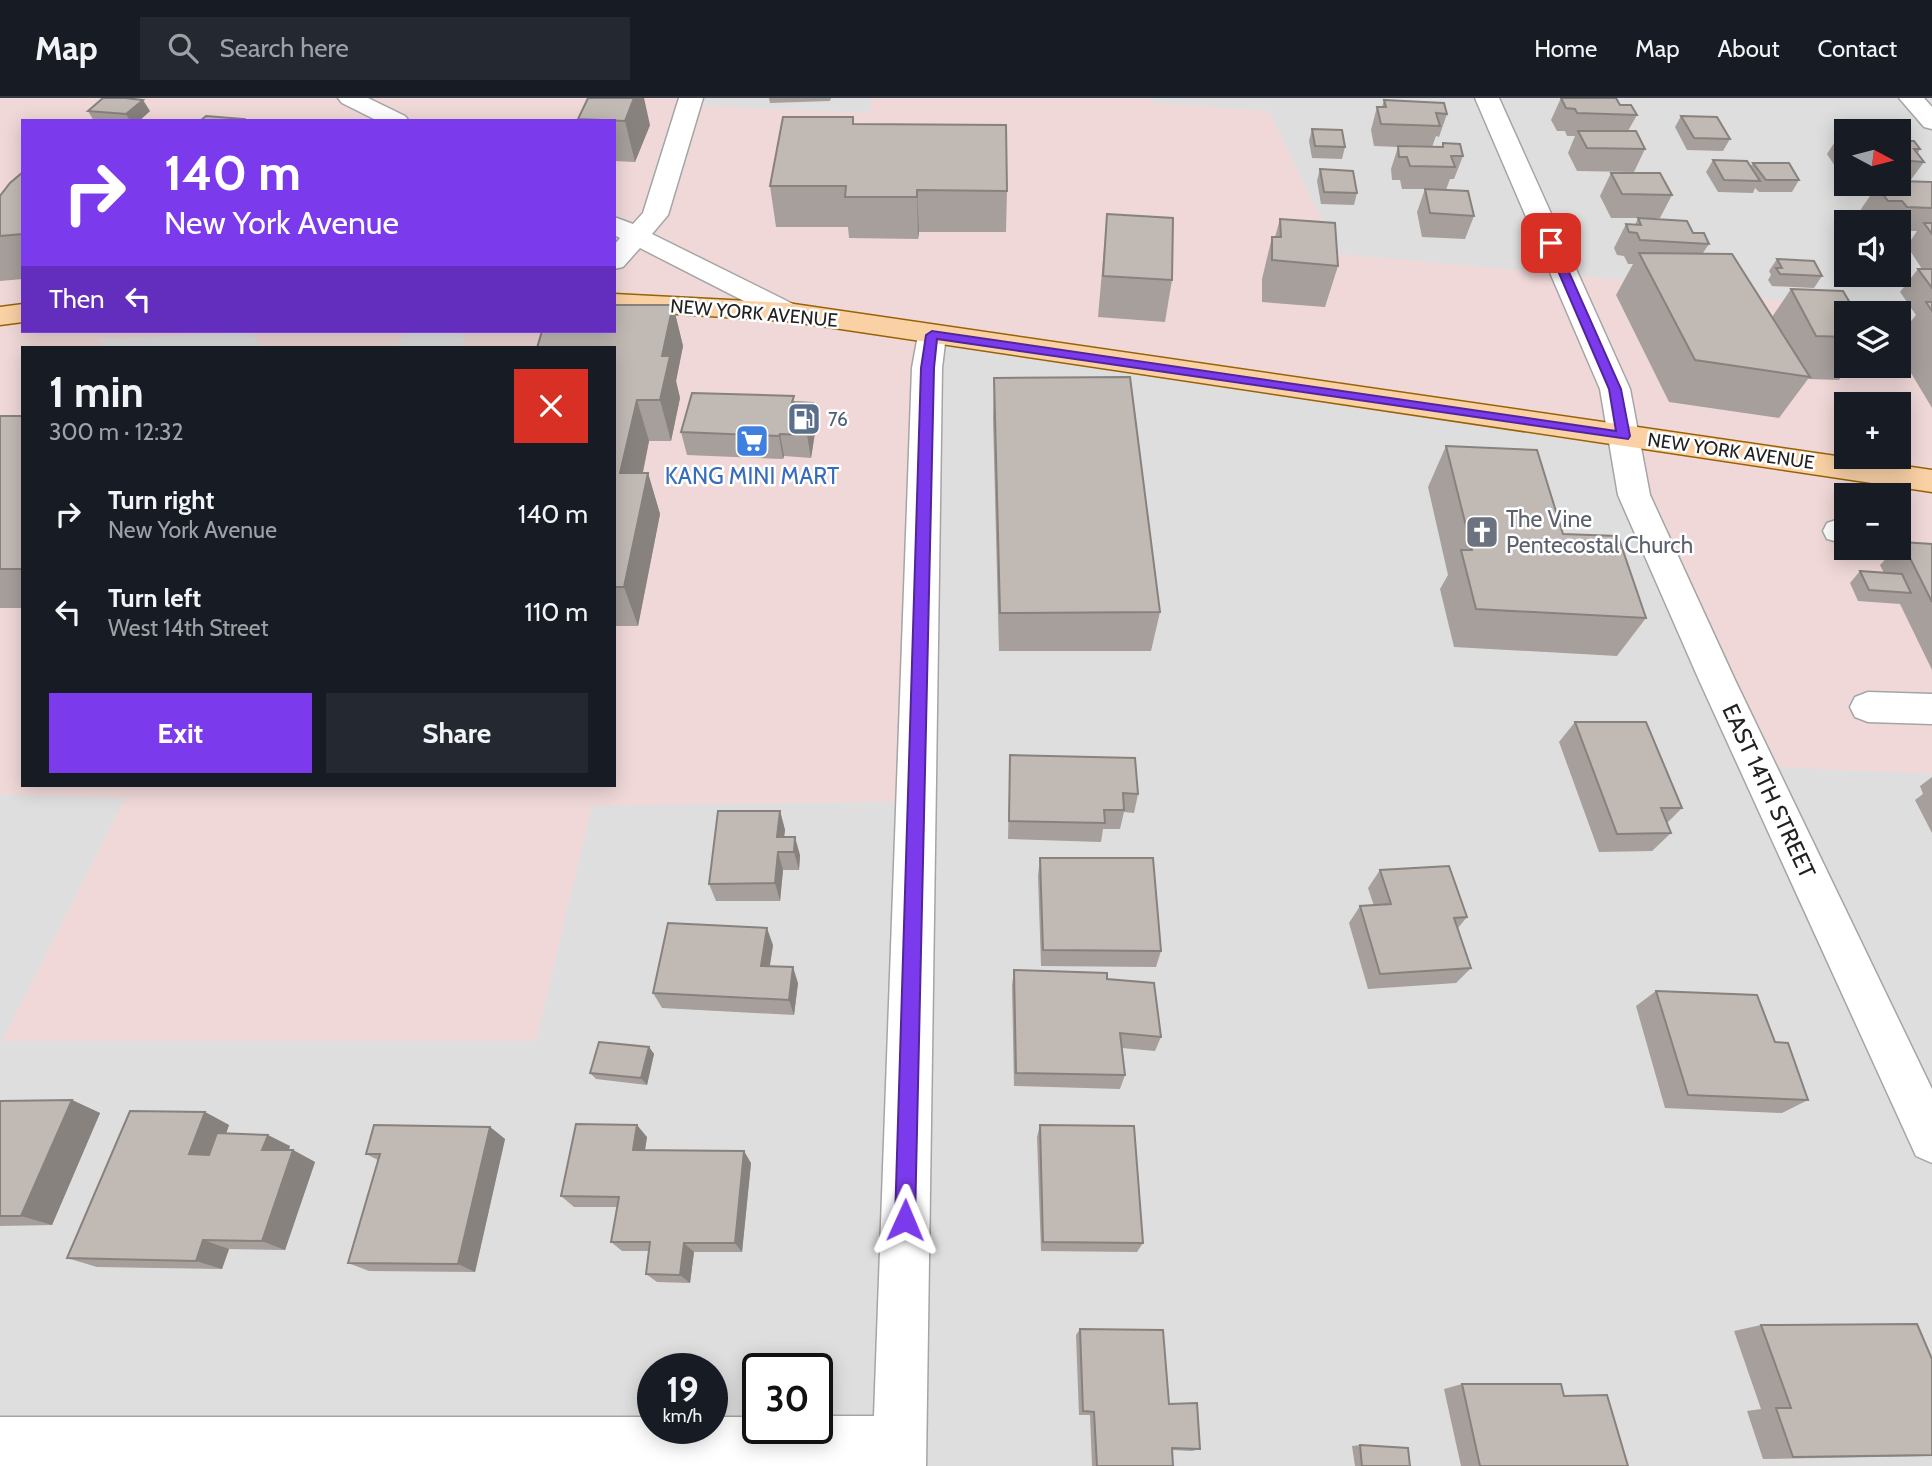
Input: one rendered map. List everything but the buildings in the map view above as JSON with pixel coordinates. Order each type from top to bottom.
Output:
[{"type":"main road","name":"NEW YORK AVENUE","points":[[616,302],[788,312],[1932,481]]},
{"type":"main road","points":[[0,316],[21,313]]},
{"type":"street","points":[[350,98],[393,119]]},
{"type":"street","points":[[616,256],[626,230],[655,215],[691,98]]},
{"type":"street","name":"EAST 14TH STREET","points":[[1487,98],[1615,389],[1634,495],[1717,680],[1932,1140]]},
{"type":"street","points":[[1911,98],[1932,122]]},
{"type":"street","points":[[626,230],[788,312]]},
{"type":"street","points":[[0,1444],[899,1454],[928,368],[932,335]]},
{"type":"street","points":[[1868,706],[1932,709]]},
{"type":"shaded area","points":[[0,98],[1932,98],[1932,1466],[0,1466]]},
{"type":"shaded area","points":[[0,98],[683,98],[682,105],[870,113],[872,98],[1150,98],[1155,103],[1269,111],[1338,254],[1661,283],[1834,308],[1834,378],[1911,378],[1911,331],[1932,332],[1932,774],[1775,767],[1646,498],[1638,430],[936,327],[932,801],[592,806],[536,1041],[2,1041],[125,798],[0,794]]},
{"type":"shaded area","points":[[252,333],[261,346],[105,346],[98,339]]},
{"type":"shaded area","points":[[404,333],[467,334],[462,346],[398,346]]},
{"type":"place","name":"76","points":[[804,419]]},
{"type":"place","name":"KANG MINI MART","points":[[752,441]]},
{"type":"place","name":"The Vine Pentecostal Church","points":[[1482,532]]},
{"type":"route","points":[[905,1220],[928,368],[932,335],[1623,436],[1615,389],[1551,243]]}]
